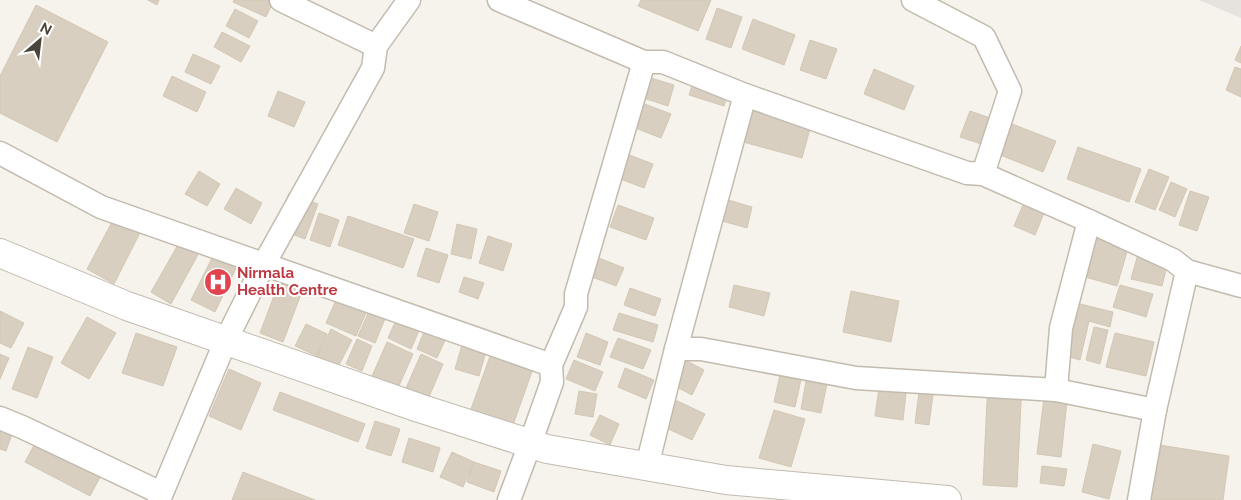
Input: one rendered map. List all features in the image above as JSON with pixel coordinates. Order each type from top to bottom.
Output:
[{"type":"street","points":[[281,0],[376,46]]},
{"type":"street","points":[[0,418],[22,427],[160,497],[226,340],[264,264],[373,68],[376,46],[409,0]]},
{"type":"street","points":[[499,0],[644,62],[662,62],[745,95],[967,173],[984,174],[1173,260],[1187,271],[1241,286]]},
{"type":"street","points":[[913,0],[984,37],[1010,91],[984,174]]},
{"type":"street","points":[[509,500],[552,382],[551,365],[576,307],[576,294],[644,62]]},
{"type":"street","points":[[647,466],[676,349],[745,95]]},
{"type":"street","points":[[0,153],[101,207],[551,365]]},
{"type":"street","points":[[1056,390],[1061,328],[1089,221]]},
{"type":"street","points":[[0,253],[127,306],[410,405],[547,449],[726,480],[947,500]]},
{"type":"street","points":[[1139,500],[1155,410],[1187,271]]},
{"type":"street","points":[[676,349],[701,349],[856,378],[1056,390],[1155,410]]},
{"type":"shaded area","points":[[1199,0],[1241,0],[1241,18]]},
{"type":"building","points":[[148,0],[159,0],[157,5]]},
{"type":"building","points":[[234,0],[274,0],[266,17],[233,2]]},
{"type":"building","points":[[641,0],[711,0],[698,31],[638,6]]},
{"type":"building","points":[[36,5],[108,42],[57,142],[0,113],[0,76]]},
{"type":"building","points":[[717,8],[742,17],[731,48],[706,39]]},
{"type":"building","points":[[235,9],[258,21],[249,38],[226,26]]},
{"type":"building","points":[[753,19],[795,35],[784,65],[742,49]]},
{"type":"building","points":[[222,32],[250,46],[241,62],[214,47]]},
{"type":"building","points":[[810,40],[837,49],[826,79],[800,70]]},
{"type":"building","points":[[1241,46],[1241,63],[1235,60]]},
{"type":"building","points":[[193,54],[220,66],[211,84],[185,72]]},
{"type":"building","points":[[698,67],[733,79],[724,106],[689,95]]},
{"type":"building","points":[[1235,67],[1241,69],[1241,97],[1226,90]]},
{"type":"building","points":[[874,69],[914,86],[904,110],[864,94]]},
{"type":"building","points":[[641,75],[674,85],[668,106],[634,95]]},
{"type":"building","points":[[172,76],[206,92],[197,112],[163,96]]},
{"type":"building","points":[[278,91],[305,102],[294,127],[268,116]]},
{"type":"building","points":[[747,97],[814,114],[802,158],[736,140]]},
{"type":"building","points":[[634,100],[671,114],[661,138],[625,124]]},
{"type":"building","points":[[970,111],[996,120],[987,146],[960,137]]},
{"type":"building","points":[[1007,122],[1056,141],[1043,172],[995,153]]},
{"type":"building","points":[[1078,147],[1141,169],[1129,202],[1067,179]]},
{"type":"building","points":[[619,151],[653,164],[644,188],[610,175]]},
{"type":"building","points":[[1149,169],[1169,177],[1155,210],[1135,202]]},
{"type":"building","points":[[199,171],[220,184],[207,206],[185,194]]},
{"type":"building","points":[[1171,182],[1187,189],[1175,217],[1159,210]]},
{"type":"building","points":[[236,188],[262,203],[251,224],[224,209]]},
{"type":"building","points":[[1190,191],[1209,197],[1197,231],[1179,225]]},
{"type":"building","points":[[289,193],[318,204],[305,239],[276,228]]},
{"type":"building","points":[[1028,193],[1049,201],[1035,235],[1014,226]]},
{"type":"building","points":[[725,199],[752,207],[747,228],[719,220]]},
{"type":"building","points":[[414,204],[438,212],[429,241],[404,233]]},
{"type":"building","points":[[618,205],[654,218],[646,240],[610,227]]},
{"type":"building","points":[[120,207],[146,221],[114,284],[87,269]]},
{"type":"building","points":[[319,213],[339,220],[330,247],[310,240]]},
{"type":"building","points":[[348,216],[414,239],[403,268],[338,245]]},
{"type":"building","points":[[457,224],[477,229],[471,259],[451,254]]},
{"type":"building","points":[[1092,227],[1131,238],[1117,286],[1078,275]]},
{"type":"building","points":[[187,229],[206,240],[171,304],[151,292]]},
{"type":"building","points":[[488,236],[512,244],[503,271],[479,263]]},
{"type":"building","points":[[219,244],[242,256],[215,312],[191,300]]},
{"type":"building","points":[[426,248],[448,255],[439,283],[417,276]]},
{"type":"building","points":[[1138,254],[1168,262],[1162,286],[1131,279]]},
{"type":"building","points":[[599,258],[624,268],[616,286],[592,277]]},
{"type":"building","points":[[283,272],[306,281],[283,342],[260,333]]},
{"type":"building","points":[[464,277],[484,283],[478,299],[459,292]]},
{"type":"building","points":[[734,285],[770,293],[764,316],[729,307]]},
{"type":"building","points":[[1120,285],[1153,294],[1146,317],[1113,307]]},
{"type":"building","points":[[342,286],[372,299],[356,336],[326,323]]},
{"type":"building","points":[[630,288],[661,299],[655,316],[624,305]]},
{"type":"building","points":[[851,291],[899,301],[891,342],[843,332]]},
{"type":"building","points":[[373,302],[389,309],[375,343],[358,336]]},
{"type":"building","points":[[1072,302],[1113,312],[1110,327],[1089,321],[1080,360],[1059,354]]},
{"type":"building","points":[[401,309],[424,319],[411,349],[388,338]]},
{"type":"building","points":[[0,311],[24,323],[11,348],[0,343]]},
{"type":"building","points":[[619,313],[658,325],[653,342],[613,330]]},
{"type":"building","points":[[87,317],[116,333],[89,379],[61,363]]},
{"type":"building","points":[[428,322],[449,331],[437,358],[417,349]]},
{"type":"building","points":[[306,324],[327,334],[317,356],[295,346]]},
{"type":"building","points":[[1094,327],[1108,330],[1100,364],[1086,360]]},
{"type":"building","points":[[331,329],[352,340],[338,367],[317,357]]},
{"type":"building","points":[[136,333],[177,347],[163,386],[122,373]]},
{"type":"building","points":[[586,333],[608,342],[600,365],[577,357]]},
{"type":"building","points":[[1115,333],[1154,342],[1146,376],[1106,367]]},
{"type":"building","points":[[464,338],[488,345],[479,376],[455,369]]},
{"type":"building","points":[[618,338],[651,350],[643,369],[610,357]]},
{"type":"building","points":[[357,339],[372,346],[362,371],[346,364]]},
{"type":"building","points":[[387,342],[413,354],[398,388],[372,376]]},
{"type":"building","points":[[28,347],[53,357],[37,398],[12,389]]},
{"type":"building","points":[[493,348],[535,363],[513,425],[471,409]]},
{"type":"building","points":[[0,354],[9,358],[0,379]]},
{"type":"building","points":[[421,354],[443,364],[429,397],[406,388]]},
{"type":"building","points":[[574,360],[603,372],[595,391],[566,379]]},
{"type":"building","points":[[685,360],[704,370],[692,395],[673,385]]},
{"type":"building","points":[[783,361],[804,366],[795,407],[774,402]]},
{"type":"building","points":[[809,365],[830,369],[821,413],[801,409]]},
{"type":"building","points":[[625,368],[654,380],[646,399],[618,387]]},
{"type":"building","points":[[229,369],[261,383],[241,430],[209,416]]},
{"type":"building","points":[[881,373],[908,376],[903,420],[875,416]]},
{"type":"building","points":[[921,377],[935,379],[929,425],[915,423]]},
{"type":"building","points":[[988,380],[1022,382],[1017,487],[983,485]]},
{"type":"building","points":[[1045,390],[1068,392],[1061,457],[1037,454]]},
{"type":"building","points":[[579,391],[597,394],[593,417],[575,414]]},
{"type":"building","points":[[280,392],[365,424],[358,442],[273,410]]},
{"type":"building","points":[[671,398],[705,414],[692,440],[658,424]]},
{"type":"building","points":[[774,410],[805,419],[791,467],[759,458]]},
{"type":"building","points":[[600,415],[619,424],[610,445],[590,435]]},
{"type":"building","points":[[0,420],[15,426],[6,451],[0,449]]},
{"type":"building","points":[[375,421],[400,429],[391,456],[366,448]]},
{"type":"building","points":[[39,436],[104,470],[90,496],[25,462]]},
{"type":"building","points":[[409,438],[440,448],[433,472],[402,462]]},
{"type":"building","points":[[1093,444],[1121,451],[1109,499],[1082,492]]},
{"type":"building","points":[[1153,444],[1229,456],[1223,500],[1145,500]]},
{"type":"building","points":[[452,452],[474,462],[463,487],[440,477]]},
{"type":"building","points":[[474,462],[501,471],[494,492],[467,482]]},
{"type":"building","points":[[1042,466],[1067,469],[1064,486],[1040,483]]},
{"type":"building","points":[[243,472],[315,500],[232,500]]},
{"type":"place","name":"Nirmala Health Centre","points":[[218,282]]}]
